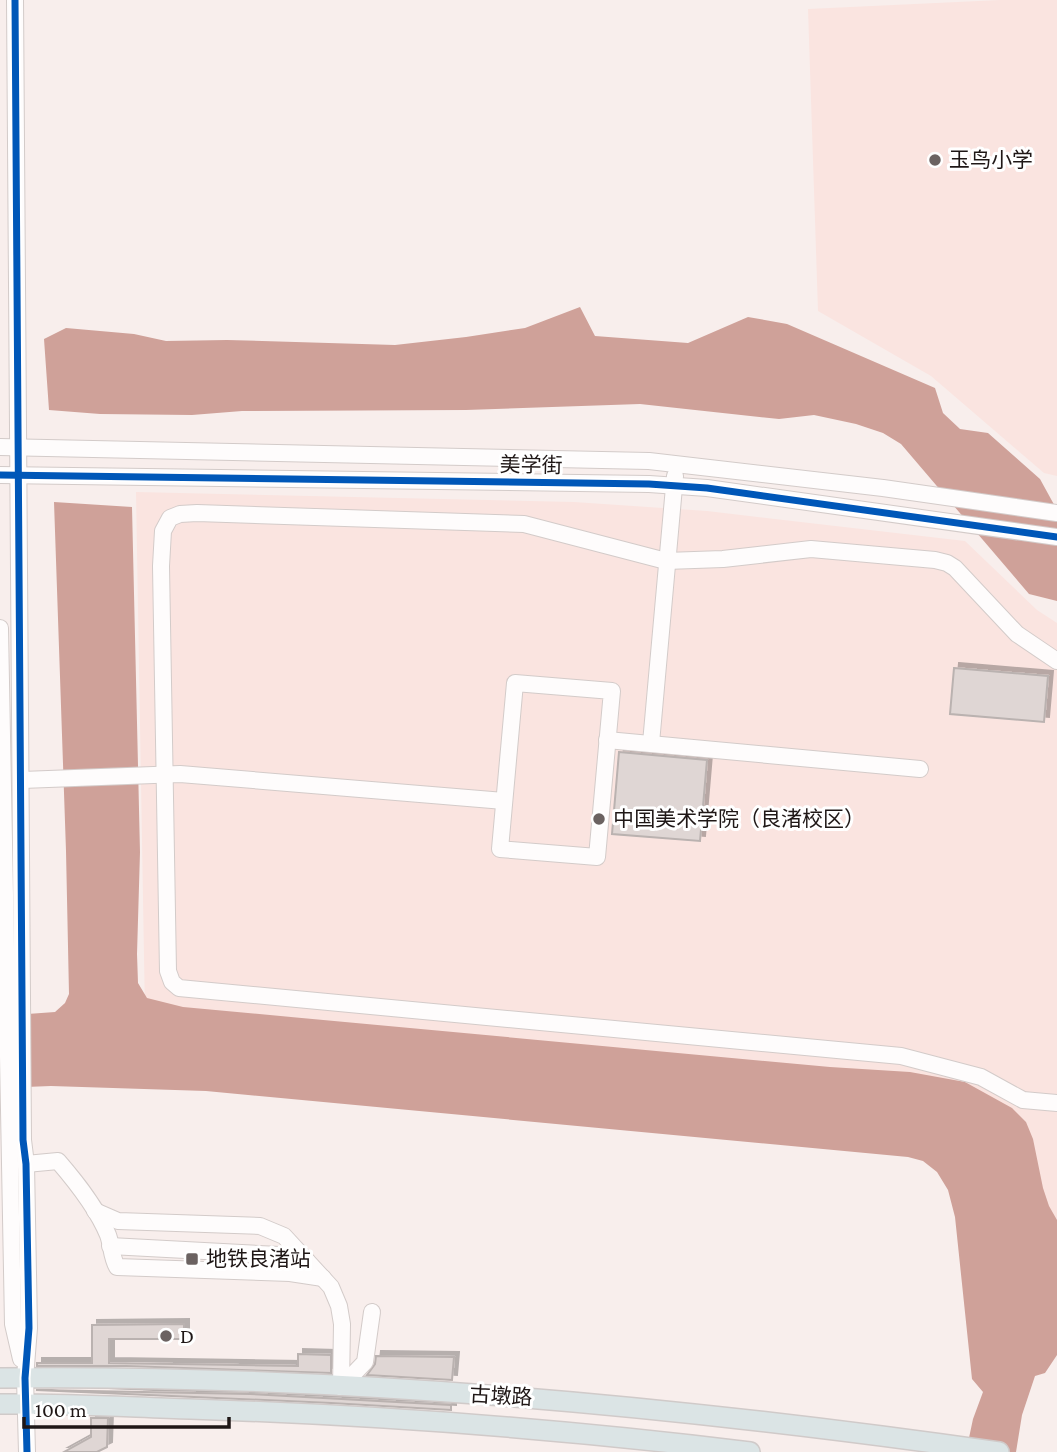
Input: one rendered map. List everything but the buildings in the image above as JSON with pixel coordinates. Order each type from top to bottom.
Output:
[{"type":"main road","name":"古墩路","points":[[0,1378],[225,1381],[575,1401],[816,1427],[999,1452]]},
{"type":"main road","name":"古墩路","points":[[0,1404],[386,1418],[592,1433],[750,1452]]},
{"type":"street","points":[[11,976],[22,780],[15,0]]},
{"type":"street","name":"美学街","points":[[0,447],[635,460],[870,486],[1057,513]]},
{"type":"street","points":[[651,743],[676,463]]},
{"type":"street","name":"美学街","points":[[0,475],[674,486],[707,488],[1057,537]]},
{"type":"street","points":[[1057,661],[1017,634],[947,563],[811,549],[666,561],[524,524],[197,513],[180,514],[170,518],[163,531],[161,566],[168,971],[172,982],[179,988],[901,1056],[981,1077],[1023,1100],[1057,1103]]},
{"type":"street","points":[[0,628],[11,976],[16,994],[17,1140],[13,1324],[25,1378]]},
{"type":"street","points":[[515,683],[612,691],[607,740],[597,857],[500,849],[515,683]]},
{"type":"street","points":[[607,740],[920,769]]},
{"type":"street","points":[[22,780],[180,774],[504,801]]},
{"type":"street","points":[[17,1140],[26,1164],[29,1328],[25,1378],[27,1452]]},
{"type":"street","points":[[26,1164],[58,1161],[95,1210],[109,1237],[112,1259],[117,1267],[290,1273],[323,1278]]},
{"type":"street","points":[[95,1210],[118,1221],[260,1226],[284,1236],[331,1287],[339,1306],[342,1324],[341,1387]]},
{"type":"street","points":[[110,1246],[279,1255],[307,1261]]},
{"type":"street","points":[[341,1387],[365,1362],[372,1312]]},
{"type":"shaded area","name":"玉鸟小学","points":[[1057,0],[1057,476],[1044,473],[931,376],[818,311],[808,9]]},
{"type":"shaded area","points":[[580,307],[595,336],[688,343],[748,317],[787,324],[935,388],[943,413],[960,429],[988,433],[1040,479],[1057,510],[1057,601],[1029,594],[901,444],[883,433],[856,424],[814,415],[779,419],[640,404],[466,410],[242,411],[192,415],[100,414],[49,410],[44,339],[66,328],[134,334],[166,341],[395,345],[525,328]]},
{"type":"shaded area","name":"中国美术学院（良渚校区）","points":[[136,492],[574,502],[707,511],[965,541],[1037,610],[1057,623],[1057,1259],[1005,1120],[145,1014]]},
{"type":"shaded area","points":[[54,502],[132,507],[140,852],[137,954],[138,983],[147,998],[183,1007],[830,1067],[910,1072],[965,1082],[1012,1108],[1026,1122],[1033,1139],[1043,1188],[1057,1220],[1057,1355],[1045,1373],[1035,1376],[1022,1415],[1016,1452],[966,1452],[973,1419],[983,1392],[972,1379],[955,1217],[948,1190],[937,1172],[923,1161],[908,1157],[206,1091],[51,1086],[0,1088],[0,1016],[55,1012],[65,1003],[69,994]]},
{"type":"cycle path","points":[[15,0],[23,1140],[26,1164],[29,1328],[25,1378],[27,1452]]},
{"type":"cycle path","points":[[0,475],[649,484],[707,488],[1057,537]]},
{"type":"place","name":"玉鸟小学","points":[[935,160]]},
{"type":"place","name":"中国美术学院（良渚校区）","points":[[599,819]]},
{"type":"place","name":"地铁良渚站","points":[[192,1259]]},
{"type":"place","name":"D","points":[[166,1336]]}]
